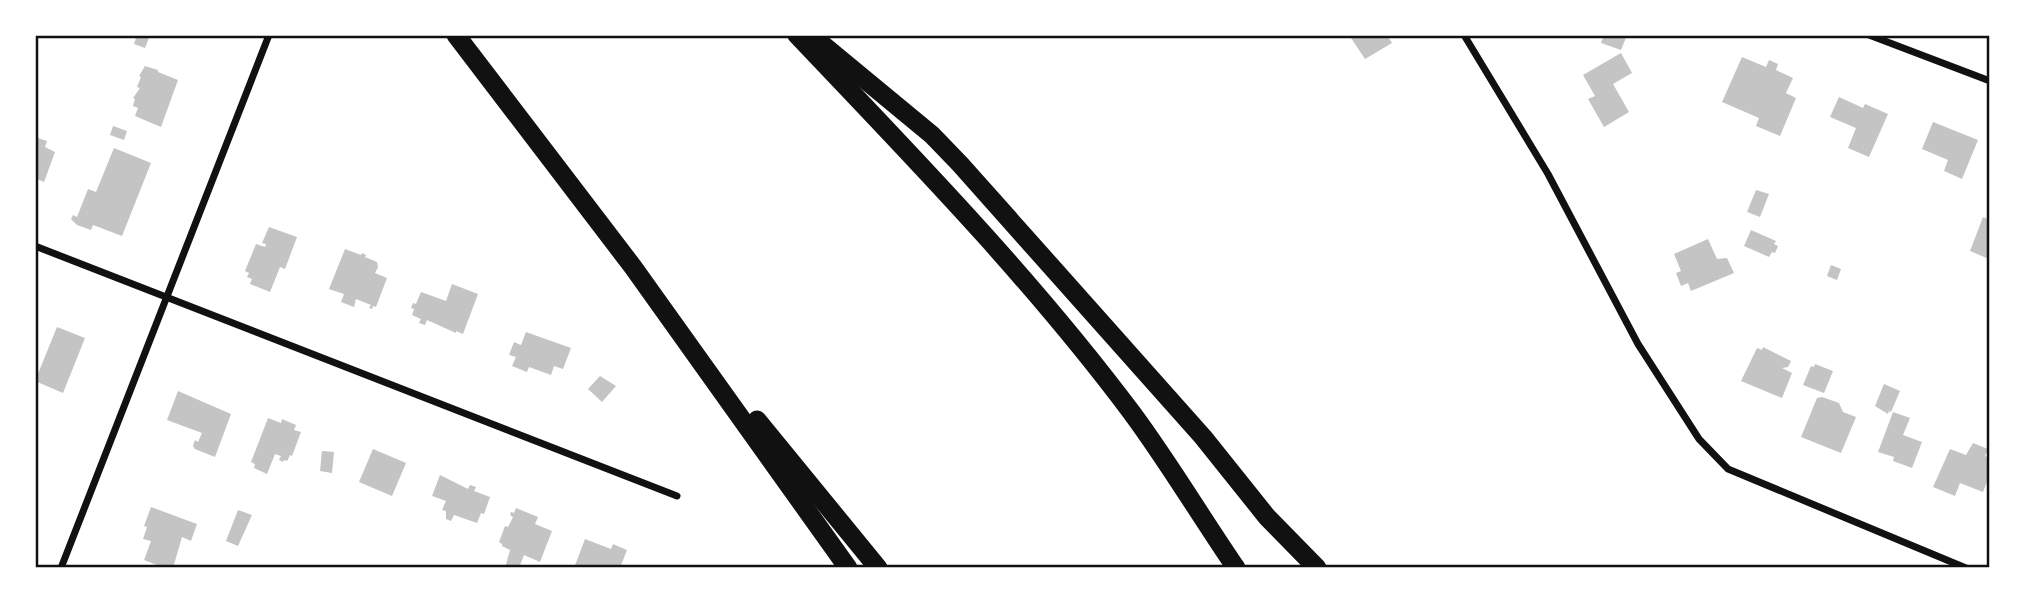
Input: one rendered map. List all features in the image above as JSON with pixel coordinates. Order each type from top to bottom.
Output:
[{"type":"highway","points":[[456,35],[633,267],[878,568]]},
{"type":"highway","points":[[797,35],[949,196],[1063,327],[1133,415],[1236,568]]},
{"type":"highway","points":[[811,35],[932,135],[951,154],[1194,427],[1267,517],[1317,568]]},
{"type":"highway","points":[[633,267],[848,568]]},
{"type":"street","points":[[61,568],[269,35]]},
{"type":"street","points":[[1464,35],[1548,174],[1638,344],[1699,439],[1728,469],[1966,568]]},
{"type":"street","points":[[1869,35],[1990,81]]},
{"type":"street","points":[[35,246],[677,496]]},
{"type":"building","points":[[137,35],[150,35],[145,48],[134,44]]},
{"type":"building","points":[[1349,35],[1387,35],[1392,43],[1365,59]]},
{"type":"building","points":[[1604,35],[1627,35],[1621,50],[1601,43]]},
{"type":"building","points":[[1621,53],[1632,73],[1613,84],[1629,112],[1604,127],[1588,99],[1595,96],[1583,75]]},
{"type":"building","points":[[1742,57],[1766,67],[1769,60],[1778,64],[1776,70],[1793,78],[1786,93],[1796,98],[1780,136],[1756,126],[1759,118],[1722,102]]},
{"type":"building","points":[[145,66],[178,80],[161,127],[135,116],[138,108],[133,106],[133,98],[140,88],[137,87],[141,77],[139,76]]},
{"type":"building","points":[[1839,97],[1863,108],[1865,104],[1888,114],[1869,157],[1848,148],[1856,128],[1830,117]]},
{"type":"building","points":[[1933,122],[1978,140],[1962,179],[1944,171],[1948,160],[1922,149]]},
{"type":"building","points":[[113,126],[127,131],[124,140],[110,135]]},
{"type":"building","points":[[35,137],[47,141],[45,147],[55,152],[44,182],[35,178]]},
{"type":"building","points":[[114,148],[151,163],[122,236],[93,225],[91,230],[77,225],[71,219],[73,215],[77,217],[88,189],[96,192]]},
{"type":"building","points":[[1756,190],[1769,194],[1760,217],[1747,212]]},
{"type":"building","points":[[1983,217],[1990,220],[1989,259],[1970,251]]},
{"type":"building","points":[[269,227],[297,237],[285,269],[280,267],[270,292],[250,284],[252,279],[247,277],[249,273],[245,271],[256,244],[265,247],[266,244],[262,243]]},
{"type":"building","points":[[1751,230],[1776,241],[1774,244],[1778,246],[1775,253],[1772,252],[1769,257],[1744,246]]},
{"type":"building","points":[[1708,239],[1717,259],[1727,258],[1734,273],[1691,291],[1688,283],[1681,286],[1676,273],[1681,271],[1674,254]]},
{"type":"building","points":[[345,249],[361,255],[362,253],[377,262],[375,273],[387,278],[376,307],[373,306],[372,309],[369,308],[371,305],[356,299],[354,307],[341,302],[344,294],[329,289]]},
{"type":"building","points":[[1831,265],[1841,269],[1837,280],[1827,276]]},
{"type":"building","points":[[452,284],[478,294],[463,334],[427,320],[425,325],[419,323],[421,319],[412,315],[414,309],[411,308],[413,303],[416,304],[421,292],[446,301]]},
{"type":"building","points":[[57,327],[85,338],[63,393],[35,381]]},
{"type":"building","points":[[526,332],[571,348],[563,369],[554,366],[551,375],[529,367],[527,372],[512,366],[516,357],[509,355],[514,342],[521,345]]},
{"type":"building","points":[[1763,347],[1791,361],[1788,367],[1782,368],[1792,373],[1782,398],[1741,381],[1757,348],[1762,350]]},
{"type":"building","points":[[1815,364],[1833,371],[1824,393],[1803,385],[1811,366],[1814,367]]},
{"type":"building","points":[[600,376],[616,386],[602,402],[588,389]]},
{"type":"building","points":[[1884,384],[1900,391],[1888,414],[1875,406]]},
{"type":"building","points":[[178,391],[231,414],[215,457],[193,446],[202,433],[167,420]]},
{"type":"building","points":[[1817,398],[1839,403],[1843,412],[1856,417],[1841,453],[1801,437]]},
{"type":"building","points":[[1893,412],[1910,418],[1903,435],[1922,442],[1912,468],[1893,461],[1894,457],[1878,452]]},
{"type":"building","points":[[268,418],[281,423],[282,419],[296,425],[294,430],[301,432],[292,456],[283,462],[279,460],[281,456],[275,454],[267,474],[254,468],[255,464],[251,462]]},
{"type":"building","points":[[1973,443],[1988,449],[1985,456],[1990,458],[1990,474],[1983,492],[1960,483],[1955,496],[1933,487],[1950,449],[1966,455]]},
{"type":"building","points":[[373,449],[406,463],[392,496],[359,482]]},
{"type":"building","points":[[322,451],[334,452],[332,473],[320,471]]},
{"type":"building","points":[[440,475],[468,489],[470,485],[476,487],[474,491],[490,497],[484,514],[481,513],[477,523],[454,515],[451,521],[446,519],[446,511],[442,510],[446,501],[432,496]]},
{"type":"building","points":[[151,507],[197,524],[191,541],[182,537],[173,568],[165,568],[144,560],[151,541],[143,539],[147,527],[144,526]]},
{"type":"building","points":[[516,508],[538,517],[535,524],[552,531],[540,562],[524,555],[519,568],[505,568],[510,550],[499,542],[505,526],[508,527],[513,517],[511,512],[514,513]]},
{"type":"building","points":[[238,510],[252,515],[238,546],[226,541]]},
{"type":"building","points":[[585,539],[611,549],[613,544],[627,550],[620,568],[574,568]]}]
